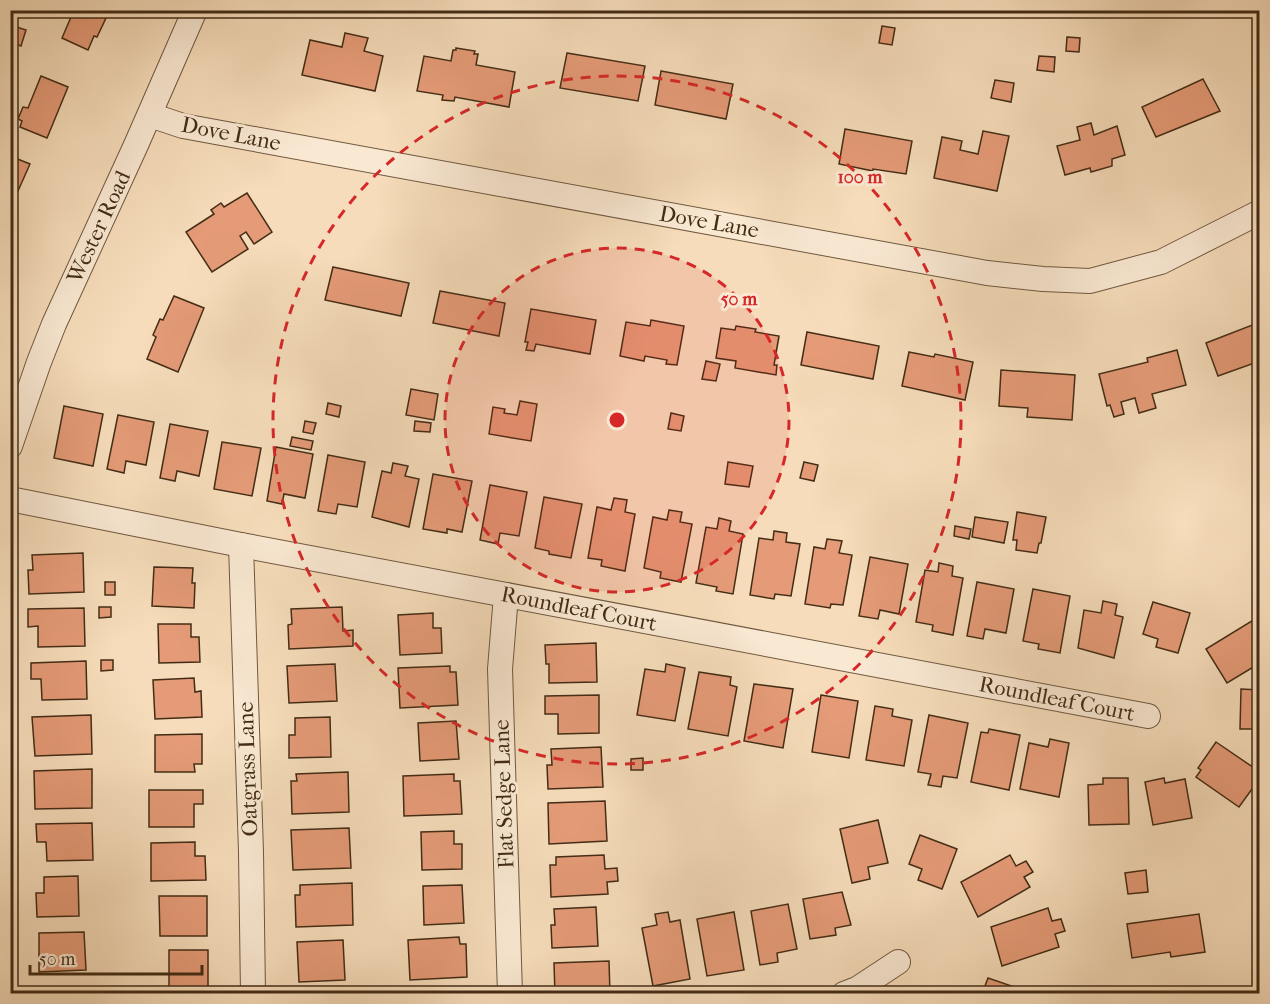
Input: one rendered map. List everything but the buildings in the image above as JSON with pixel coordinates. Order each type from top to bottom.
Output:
[{"type":"street","name":"Wester Road","points":[[10,446],[54,324],[150,115],[195,10]]},
{"type":"street","name":"Dove Lane","points":[[150,115],[195,128],[987,273],[1043,279],[1090,280],[1161,262],[1260,212]]},
{"type":"street","name":"Roundleaf Court","points":[[10,499],[241,545],[1148,716]]},
{"type":"street","name":"Oatgrass Lane","points":[[241,545],[253,993]]},
{"type":"street","name":"Flat Sedge Lane","points":[[506,595],[500,669],[510,993]]},
{"type":"street","points":[[844,993],[857,989],[898,962]]}]
